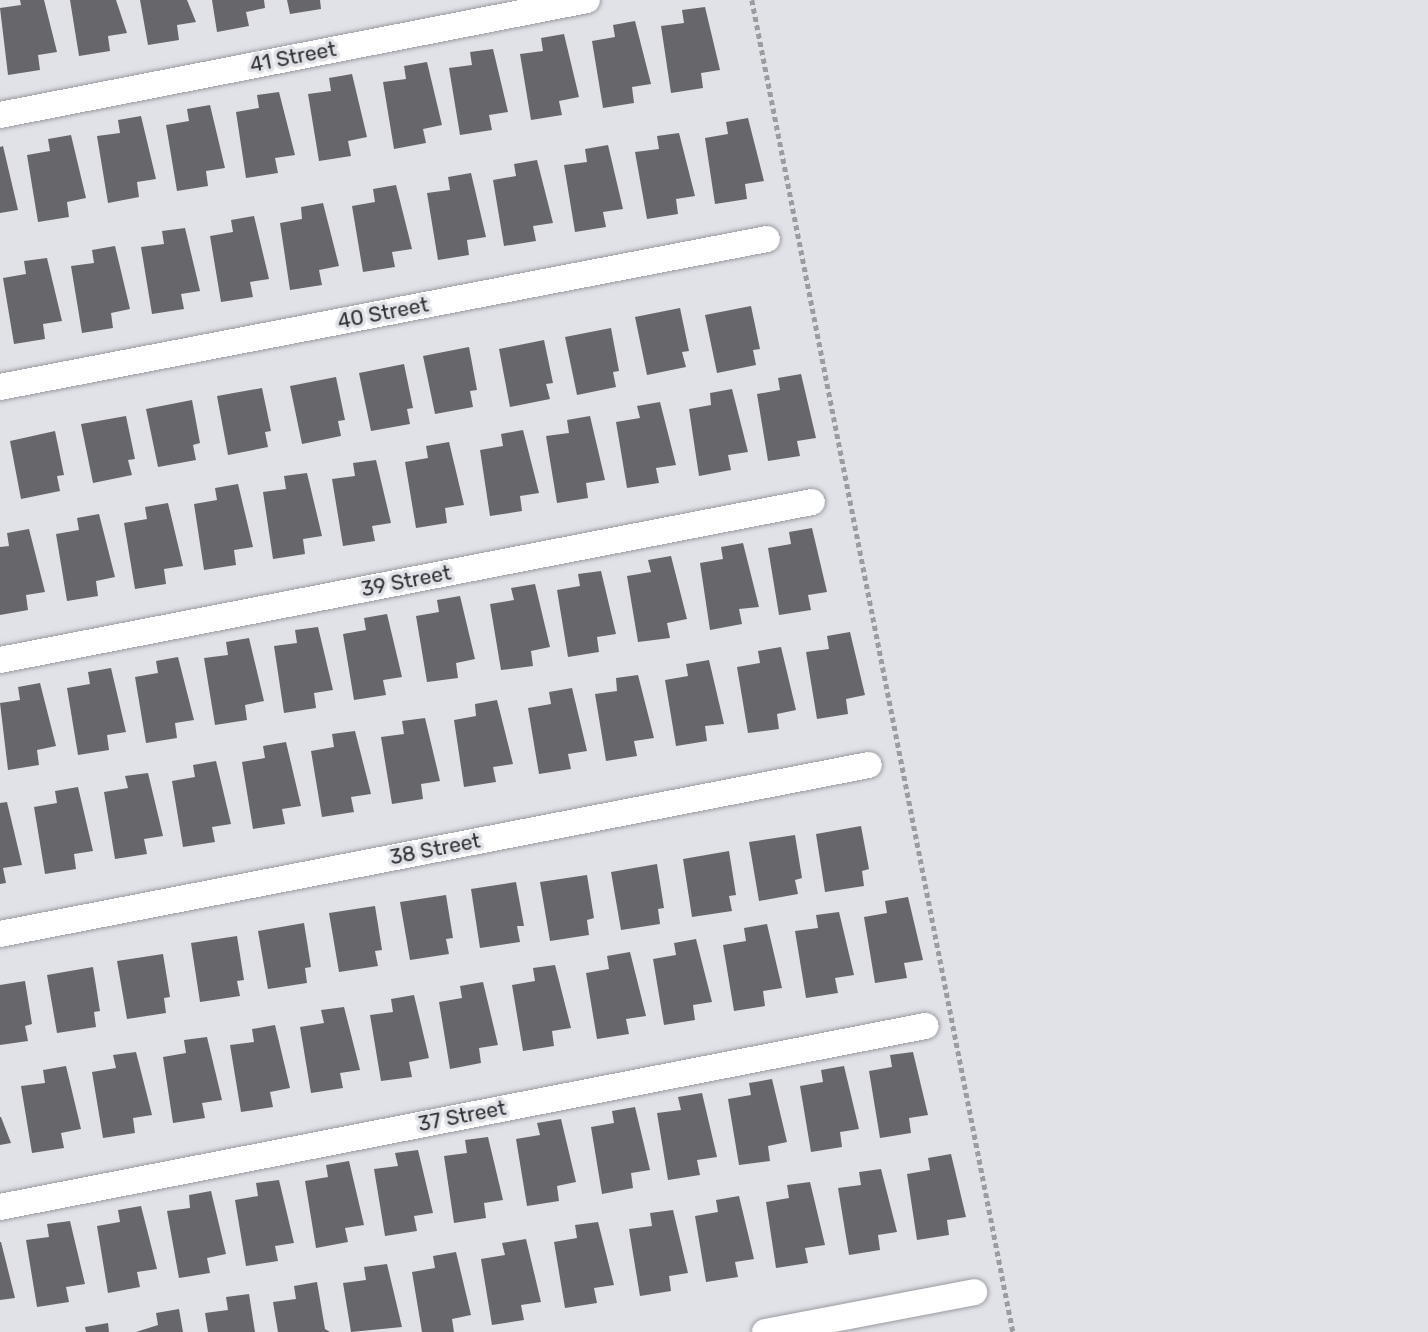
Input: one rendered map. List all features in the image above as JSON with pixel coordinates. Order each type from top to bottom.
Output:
[{"type":"street","name":"41 Street","points":[[0,115],[587,0]]},
{"type":"street","name":"40 Street","points":[[0,387],[766,239]]},
{"type":"street","name":"39 Street","points":[[0,660],[812,502]]},
{"type":"street","name":"38 Street","points":[[0,934],[869,765]]},
{"type":"street","name":"37 Street","points":[[0,1207],[925,1026]]},
{"type":"street","points":[[765,1332],[974,1292]]},
{"type":"path","points":[[752,0],[1013,1332]]},
{"type":"building","points":[[20,0],[44,0],[57,52],[38,55],[40,70],[8,75],[0,8],[21,5]]},
{"type":"building","points":[[70,0],[116,0],[127,33],[108,36],[110,51],[79,56]]},
{"type":"building","points":[[140,0],[187,0],[196,22],[177,25],[179,40],[148,45]]},
{"type":"building","points":[[212,0],[264,0],[265,8],[246,12],[249,26],[217,32]]},
{"type":"building","points":[[287,0],[320,0],[321,9],[290,14]]},
{"type":"building","points":[[705,7],[720,70],[701,73],[703,88],[671,93],[661,26],[684,23],[682,10]]},
{"type":"building","points":[[635,21],[651,84],[632,87],[634,103],[603,108],[592,41],[615,37],[613,25]]},
{"type":"building","points":[[564,34],[579,97],[559,101],[562,115],[531,120],[520,54],[543,51],[541,38]]},
{"type":"building","points":[[493,49],[508,112],[489,115],[492,130],[460,135],[449,68],[472,65],[470,52]]},
{"type":"building","points":[[427,62],[442,125],[423,129],[426,143],[394,149],[383,82],[406,79],[404,66]]},
{"type":"building","points":[[352,74],[367,137],[348,141],[351,156],[319,161],[308,94],[331,91],[329,78]]},
{"type":"building","points":[[279,92],[295,155],[275,158],[278,173],[246,178],[236,112],[259,108],[257,95]]},
{"type":"building","points":[[210,105],[225,168],[206,171],[208,186],[177,191],[166,125],[189,121],[187,109]]},
{"type":"building","points":[[141,116],[156,179],[137,182],[139,197],[108,203],[97,136],[120,133],[118,120]]},
{"type":"building","points":[[748,118],[764,181],[745,184],[747,199],[715,204],[705,138],[728,134],[726,122]]},
{"type":"building","points":[[679,133],[695,196],[676,199],[678,214],[647,219],[635,152],[659,149],[657,136]]},
{"type":"building","points":[[71,135],[86,198],[67,202],[69,217],[38,222],[27,155],[50,151],[48,139]]},
{"type":"building","points":[[608,145],[623,209],[603,212],[606,227],[575,232],[564,165],[587,162],[585,149]]},
{"type":"building","points":[[3,146],[18,210],[0,213],[0,147]]},
{"type":"building","points":[[537,160],[553,223],[533,226],[536,241],[504,246],[493,180],[516,176],[514,164]]},
{"type":"building","points":[[471,173],[486,237],[467,240],[469,255],[438,260],[427,193],[450,190],[448,177]]},
{"type":"building","points":[[396,185],[412,249],[392,252],[395,267],[363,272],[352,206],[375,202],[373,189]]},
{"type":"building","points":[[323,203],[339,266],[319,270],[322,285],[290,290],[280,223],[302,219],[301,207]]},
{"type":"building","points":[[254,216],[269,279],[250,282],[253,297],[221,302],[210,236],[233,232],[231,220]]},
{"type":"building","points":[[185,228],[200,291],[181,294],[184,309],[152,314],[141,247],[164,244],[162,231]]},
{"type":"building","points":[[115,246],[130,309],[111,313],[113,328],[82,333],[71,266],[94,263],[92,250]]},
{"type":"building","points":[[47,258],[62,321],[43,324],[45,339],[14,344],[3,278],[26,274],[24,261]]},
{"type":"building","points":[[751,306],[760,349],[753,350],[756,365],[717,373],[705,315]]},
{"type":"building","points":[[680,308],[689,351],[682,352],[686,367],[647,375],[635,317]]},
{"type":"building","points":[[611,328],[619,371],[613,372],[616,387],[577,395],[565,337]]},
{"type":"building","points":[[544,340],[553,383],[546,384],[550,399],[510,407],[499,349]]},
{"type":"building","points":[[469,347],[477,390],[470,391],[473,407],[435,414],[423,356]]},
{"type":"building","points":[[404,364],[413,408],[407,409],[410,424],[371,431],[359,373]]},
{"type":"building","points":[[801,374],[816,438],[797,441],[800,456],[768,461],[757,394],[780,390],[778,378]]},
{"type":"building","points":[[336,377],[345,420],[338,421],[341,436],[302,444],[290,386]]},
{"type":"building","points":[[262,388],[271,431],[265,432],[268,447],[228,455],[217,396]]},
{"type":"building","points":[[732,389],[748,452],[728,455],[731,470],[699,476],[689,409],[711,405],[710,393]]},
{"type":"building","points":[[192,400],[200,443],[193,445],[196,460],[158,467],[146,409]]},
{"type":"building","points":[[660,402],[676,465],[656,468],[659,483],[627,488],[616,422],[640,418],[637,406]]},
{"type":"building","points":[[126,416],[135,459],[128,460],[132,475],[93,483],[81,424]]},
{"type":"building","points":[[590,416],[605,480],[586,483],[588,498],[557,503],[546,436],[569,433],[567,420]]},
{"type":"building","points":[[523,430],[539,493],[520,496],[522,511],[490,516],[480,450],[503,446],[501,434]]},
{"type":"building","points":[[55,431],[64,475],[57,476],[60,491],[21,499],[10,441]]},
{"type":"building","points":[[449,442],[464,505],[445,508],[447,523],[416,528],[405,462],[428,458],[426,446]]},
{"type":"building","points":[[376,460],[391,523],[372,526],[375,541],[343,546],[332,479],[355,476],[353,463]]},
{"type":"building","points":[[307,473],[322,536],[303,539],[305,554],[273,559],[263,492],[286,489],[284,476]]},
{"type":"building","points":[[238,484],[253,547],[234,550],[236,565],[204,570],[194,504],[217,500],[215,488]]},
{"type":"building","points":[[168,503],[183,566],[164,569],[166,584],[135,589],[124,523],[147,519],[145,507]]},
{"type":"building","points":[[99,514],[115,577],[96,581],[98,596],[67,601],[56,534],[79,530],[77,518]]},
{"type":"building","points":[[812,528],[827,592],[808,595],[811,610],[779,615],[768,548],[791,544],[789,532]]},
{"type":"building","points":[[29,529],[45,592],[26,595],[28,610],[0,615],[0,547],[9,546],[7,533]]},
{"type":"building","points":[[743,543],[759,607],[739,609],[742,624],[710,630],[700,563],[723,559],[721,547]]},
{"type":"building","points":[[671,556],[687,619],[667,623],[670,638],[638,642],[627,576],[651,572],[648,560]]},
{"type":"building","points":[[601,571],[616,634],[597,637],[599,652],[568,657],[557,590],[580,586],[578,574]]},
{"type":"building","points":[[535,584],[550,647],[531,651],[533,666],[501,670],[490,604],[514,600],[511,588]]},
{"type":"building","points":[[460,596],[475,659],[456,663],[458,678],[427,682],[416,616],[439,612],[437,600]]},
{"type":"building","points":[[387,614],[402,677],[383,680],[386,695],[354,700],[343,634],[366,630],[364,618]]},
{"type":"building","points":[[318,627],[333,690],[314,693],[316,708],[284,713],[274,646],[297,643],[295,630]]},
{"type":"building","points":[[850,632],[865,695],[846,699],[848,714],[817,719],[806,652],[829,649],[827,636]]},
{"type":"building","points":[[249,638],[264,701],[245,705],[247,720],[215,725],[204,658],[228,655],[226,642]]},
{"type":"building","points":[[781,647],[796,710],[777,714],[779,729],[748,733],[737,667],[760,663],[758,651]]},
{"type":"building","points":[[178,657],[194,720],[175,723],[177,738],[146,743],[135,677],[158,673],[156,661]]},
{"type":"building","points":[[709,660],[724,724],[705,726],[707,741],[676,746],[665,680],[688,676],[686,664]]},
{"type":"building","points":[[111,668],[126,732],[107,735],[109,750],[78,755],[67,688],[90,684],[88,672]]},
{"type":"building","points":[[638,675],[654,738],[634,741],[637,756],[606,761],[595,694],[617,691],[616,678]]},
{"type":"building","points":[[40,683],[56,746],[37,750],[39,765],[8,770],[0,703],[20,700],[18,687]]},
{"type":"building","points":[[572,688],[587,751],[568,754],[571,769],[539,774],[528,708],[551,704],[549,692]]},
{"type":"building","points":[[497,700],[513,764],[493,767],[496,782],[464,787],[454,720],[476,716],[475,704]]},
{"type":"building","points":[[425,718],[440,781],[421,784],[423,799],[392,804],[381,737],[404,734],[402,721]]},
{"type":"building","points":[[355,731],[371,794],[351,797],[354,812],[322,817],[311,751],[334,747],[332,734]]},
{"type":"building","points":[[286,742],[301,806],[282,809],[285,824],[253,829],[242,762],[265,758],[263,746]]},
{"type":"building","points":[[216,761],[231,824],[212,827],[215,842],[183,847],[172,781],[195,777],[193,765]]},
{"type":"building","points":[[148,773],[163,836],[144,839],[147,854],[115,859],[104,792],[128,788],[125,776]]},
{"type":"building","points":[[78,787],[93,851],[74,854],[76,869],[45,874],[34,807],[57,803],[55,791]]},
{"type":"building","points":[[7,802],[22,865],[3,868],[6,883],[0,884],[0,803]]},
{"type":"building","points":[[861,826],[869,869],[862,871],[864,886],[825,892],[816,834]]},
{"type":"building","points":[[795,835],[802,878],[795,880],[798,894],[759,901],[749,842]]},
{"type":"building","points":[[729,851],[736,895],[729,896],[732,911],[692,917],[683,859]]},
{"type":"building","points":[[657,864],[664,908],[658,909],[660,924],[621,930],[611,872]]},
{"type":"building","points":[[587,875],[594,918],[587,920],[589,935],[550,941],[540,882]]},
{"type":"building","points":[[516,882],[524,926],[517,926],[520,942],[480,948],[471,889]]},
{"type":"building","points":[[446,895],[453,938],[446,939],[449,954],[410,960],[400,902]]},
{"type":"building","points":[[908,897],[923,960],[904,963],[907,978],[875,983],[864,917],[887,913],[885,901]]},
{"type":"building","points":[[375,906],[382,950],[375,951],[378,966],[339,972],[329,913]]},
{"type":"building","points":[[839,912],[854,975],[835,978],[838,993],[806,998],[795,931],[818,928],[816,915]]},
{"type":"building","points":[[304,923],[311,967],[305,968],[307,983],[268,989],[258,931]]},
{"type":"building","points":[[767,924],[782,988],[763,991],[765,1006],[734,1011],[723,945],[746,941],[744,928]]},
{"type":"building","points":[[237,936],[244,980],[237,981],[240,996],[200,1002],[191,943]]},
{"type":"building","points":[[696,939],[712,1002],[693,1005],[695,1020],[664,1025],[653,959],[676,955],[674,943]]},
{"type":"building","points":[[630,952],[646,1016],[626,1019],[629,1034],[597,1039],[586,973],[609,969],[607,956]]},
{"type":"building","points":[[163,954],[170,997],[164,998],[166,1013],[127,1019],[117,961]]},
{"type":"building","points":[[555,965],[571,1028],[552,1031],[554,1046],[523,1051],[512,985],[535,981],[533,968]]},
{"type":"building","points":[[93,967],[100,1011],[94,1012],[96,1027],[57,1033],[47,975]]},
{"type":"building","points":[[25,981],[32,1024],[25,1026],[28,1041],[0,1045],[0,985]]},
{"type":"building","points":[[483,982],[498,1045],[479,1048],[481,1063],[450,1069],[439,1002],[462,998],[460,986]]},
{"type":"building","points":[[414,995],[429,1058],[409,1062],[412,1077],[381,1081],[370,1015],[393,1012],[391,999]]},
{"type":"building","points":[[344,1007],[360,1070],[340,1073],[343,1088],[311,1093],[300,1027],[324,1023],[321,1010]]},
{"type":"building","points":[[275,1025],[290,1088],[270,1092],[273,1107],[241,1112],[230,1045],[254,1042],[252,1029]]},
{"type":"building","points":[[207,1037],[222,1100],[202,1103],[205,1118],[173,1123],[163,1057],[186,1053],[184,1040]]},
{"type":"building","points":[[136,1052],[152,1115],[133,1118],[135,1133],[103,1138],[92,1072],[116,1068],[113,1055]]},
{"type":"building","points":[[913,1052],[928,1115],[909,1118],[911,1133],[880,1138],[869,1071],[892,1067],[890,1055]]},
{"type":"building","points":[[66,1066],[81,1129],[61,1133],[64,1148],[32,1153],[21,1086],[45,1083],[43,1070]]},
{"type":"building","points":[[844,1066],[859,1129],[840,1132],[842,1147],[811,1152],[800,1086],[823,1082],[821,1070]]},
{"type":"building","points":[[772,1079],[787,1142],[768,1146],[770,1161],[739,1165],[728,1099],[751,1095],[749,1083]]},
{"type":"building","points":[[702,1093],[717,1157],[697,1160],[700,1175],[668,1180],[657,1113],[681,1110],[678,1097]]},
{"type":"building","points":[[635,1107],[650,1170],[631,1173],[633,1188],[602,1194],[591,1127],[614,1123],[612,1111]]},
{"type":"building","points":[[0,1117],[11,1143],[0,1145]]},
{"type":"building","points":[[561,1119],[576,1182],[557,1186],[559,1201],[527,1206],[516,1139],[540,1135],[537,1123]]},
{"type":"building","points":[[488,1137],[503,1200],[484,1203],[486,1218],[454,1223],[444,1156],[467,1153],[465,1140]]},
{"type":"building","points":[[418,1150],[433,1213],[414,1216],[417,1231],[385,1236],[374,1169],[398,1166],[395,1153]]},
{"type":"building","points":[[951,1154],[966,1217],[947,1220],[949,1235],[917,1240],[907,1174],[930,1170],[928,1158]]},
{"type":"building","points":[[349,1161],[364,1225],[345,1228],[348,1242],[316,1248],[305,1181],[328,1177],[326,1165]]},
{"type":"building","points":[[881,1169],[897,1232],[878,1235],[880,1250],[849,1255],[838,1188],[861,1185],[859,1172]]},
{"type":"building","points":[[279,1180],[294,1243],[275,1246],[278,1261],[246,1266],[235,1200],[258,1196],[256,1183]]},
{"type":"building","points":[[810,1182],[825,1245],[805,1248],[808,1263],[776,1268],[766,1202],[789,1198],[787,1185]]},
{"type":"building","points":[[211,1191],[226,1254],[207,1258],[210,1273],[179,1278],[167,1211],[190,1208],[189,1195]]},
{"type":"building","points":[[739,1196],[754,1259],[735,1262],[738,1277],[706,1282],[695,1216],[718,1212],[716,1200]]},
{"type":"building","points":[[141,1206],[157,1269],[137,1272],[140,1287],[108,1293],[97,1226],[120,1222],[118,1210]]},
{"type":"building","points":[[673,1210],[688,1273],[669,1276],[671,1291],[640,1296],[629,1229],[652,1226],[650,1213]]},
{"type":"building","points":[[70,1221],[85,1284],[66,1287],[69,1302],[37,1307],[26,1240],[49,1237],[47,1224]]},
{"type":"building","points":[[598,1222],[614,1285],[594,1288],[597,1303],[565,1308],[554,1242],[577,1238],[575,1225]]},
{"type":"building","points":[[526,1239],[541,1302],[521,1305],[524,1320],[492,1325],[481,1259],[505,1255],[502,1243]]},
{"type":"building","points":[[0,1242],[15,1298],[0,1300]]},
{"type":"building","points":[[456,1252],[471,1315],[452,1319],[454,1332],[422,1332],[412,1272],[435,1268],[433,1256]]},
{"type":"building","points":[[387,1264],[402,1327],[351,1332],[343,1283],[366,1280],[364,1267]]},
{"type":"building","points":[[317,1282],[325,1329],[330,1332],[278,1332],[273,1302],[296,1299],[294,1286]]},
{"type":"building","points":[[249,1294],[255,1332],[208,1332],[205,1313],[228,1310],[226,1297]]},
{"type":"building","points":[[179,1309],[183,1332],[136,1332],[158,1325],[156,1313]]},
{"type":"building","points":[[108,1323],[109,1332],[86,1332],[85,1327]]}]
